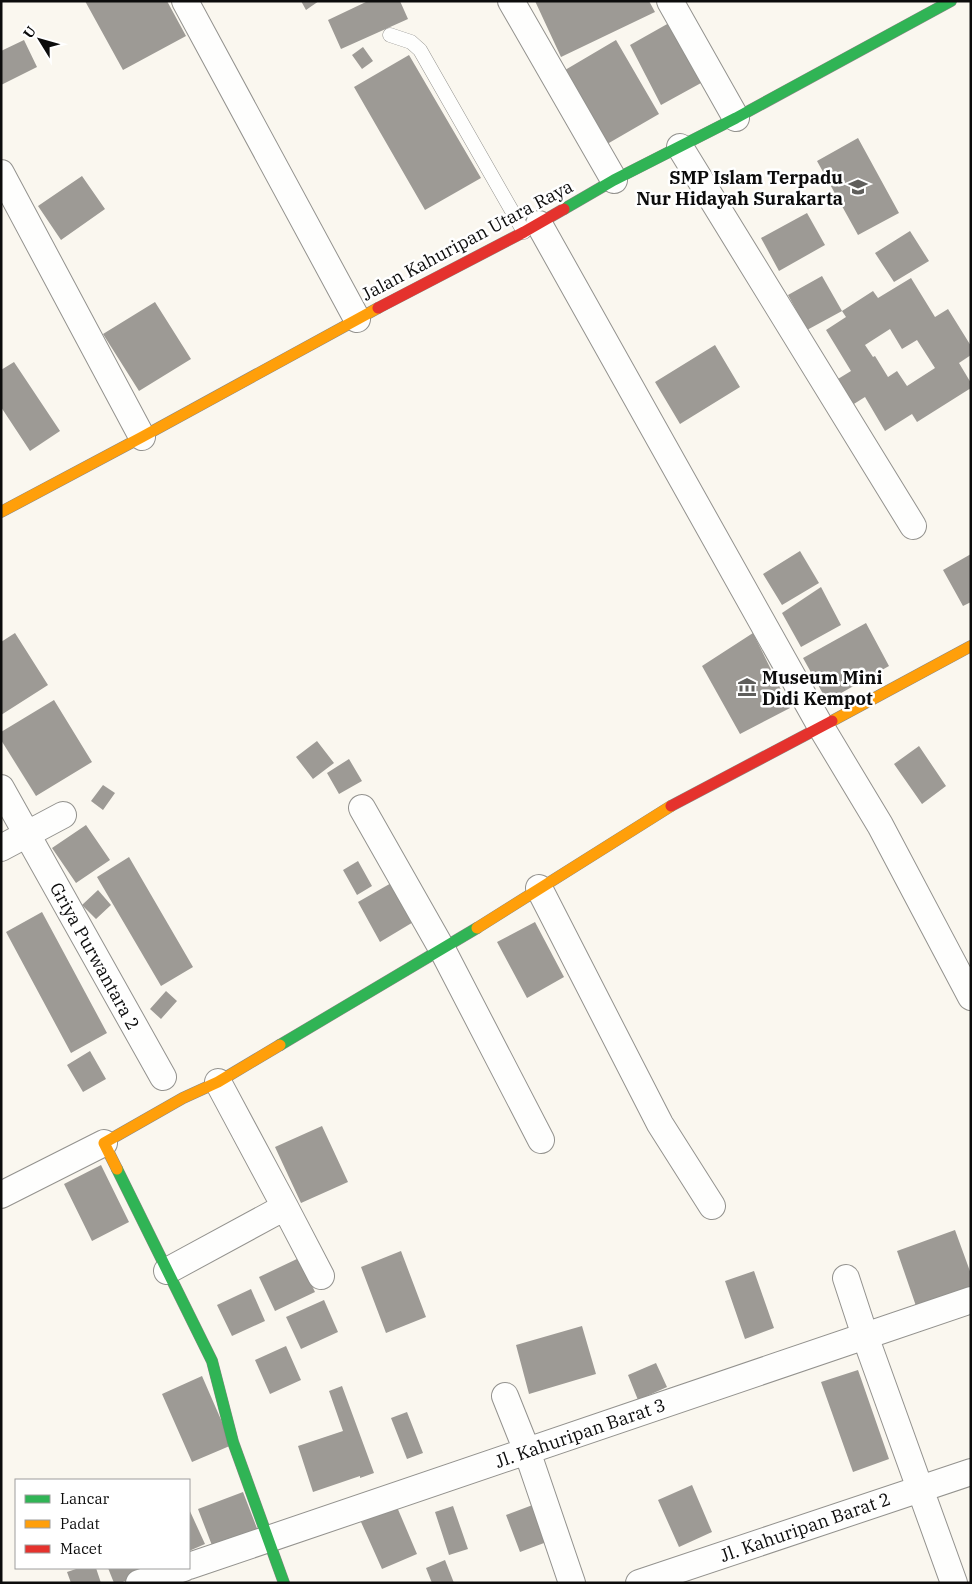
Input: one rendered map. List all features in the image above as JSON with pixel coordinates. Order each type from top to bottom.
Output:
[{"type":"street","points":[[185,1],[358,319]]},
{"type":"street","points":[[511,1],[614,180]]},
{"type":"street","points":[[670,1],[736,118]]},
{"type":"street","name":"Jalan Kahuripan Utara Raya","points":[[1,512],[358,319],[532,228],[614,180],[736,118],[951,1]]},
{"type":"street","points":[[680,146],[913,526]]},
{"type":"street","points":[[1,173],[142,437]]},
{"type":"street","points":[[532,228],[880,826],[971,997]]},
{"type":"street","points":[[1,1195],[104,1143],[183,1098],[218,1082],[442,949],[670,807],[971,646]]},
{"type":"street","name":"Griya Purwantara 2","points":[[1,788],[163,1077]]},
{"type":"street","points":[[362,808],[442,949],[541,1140]]},
{"type":"street","points":[[1,848],[63,815]]},
{"type":"street","points":[[539,888],[660,1124],[712,1206]]},
{"type":"street","points":[[218,1082],[320,1276]]},
{"type":"street","points":[[104,1143],[212,1361],[233,1442],[284,1583]]},
{"type":"street","points":[[167,1271],[285,1207]]},
{"type":"street","points":[[846,1278],[954,1583]]},
{"type":"street","name":"Jl. Kahuripan Barat 3","points":[[190,1566],[971,1300]]},
{"type":"street","points":[[505,1396],[527,1452],[572,1583]]},
{"type":"street","name":"Jl. Kahuripan Barat 2","points":[[639,1583],[971,1472]]},
{"type":"street","points":[[139,1583],[181,1569]]},
{"type":"lane","points":[[390,35],[411,42],[420,50],[532,228]]},
{"type":"building","points":[[85,1],[167,1],[186,36],[123,70]]},
{"type":"building","points":[[301,1],[319,1],[306,10]]},
{"type":"building","points":[[368,1],[400,1],[408,19],[341,49],[328,20]]},
{"type":"building","points":[[535,1],[649,1],[655,12],[561,57]]},
{"type":"building","points":[[669,23],[701,83],[661,105],[630,45]]},
{"type":"building","points":[[24,40],[37,67],[1,85],[1,51]]},
{"type":"building","points":[[616,40],[659,114],[602,147],[560,73]]},
{"type":"building","points":[[363,47],[373,61],[362,69],[352,55]]},
{"type":"building","points":[[409,55],[481,178],[425,210],[354,87]]},
{"type":"building","name":"SMP Islam Terpadu Nur Hidayah Surakarta","points":[[858,138],[899,213],[858,235],[817,161]]},
{"type":"building","points":[[82,176],[105,209],[61,240],[38,206]]},
{"type":"building","points":[[807,213],[825,245],[779,271],[761,238]]},
{"type":"building","points":[[910,231],[929,261],[894,282],[875,253]]},
{"type":"building","points":[[822,276],[842,311],[807,330],[788,295]]},
{"type":"building","points":[[911,278],[935,317],[948,309],[971,346],[971,355],[959,363],[971,383],[971,388],[917,422],[912,414],[885,431],[865,397],[849,407],[833,382],[851,371],[826,330],[846,317],[842,311],[873,291],[878,298]],"holes":[[[890,329],[902,349],[917,340],[935,368],[907,386],[897,371],[888,377],[875,356],[873,357],[865,345]]]},
{"type":"building","points":[[155,302],[191,359],[139,391],[103,334]]},
{"type":"building","points":[[715,345],[740,387],[680,424],[655,382]]},
{"type":"building","points":[[14,362],[60,431],[30,451],[1,407],[1,370]]},
{"type":"building","points":[[800,551],[819,583],[782,605],[763,574]]},
{"type":"building","points":[[971,554],[971,602],[963,606],[943,570]]},
{"type":"building","points":[[821,587],[841,625],[801,647],[782,613]]},
{"type":"building","points":[[866,623],[889,666],[827,701],[803,658]]},
{"type":"building","points":[[15,633],[48,685],[1,715],[1,642]]},
{"type":"building","name":"Museum Mini Didi Kempot","points":[[753,633],[790,708],[740,734],[702,666]]},
{"type":"building","points":[[54,700],[92,762],[36,796],[1,740],[1,732]]},
{"type":"building","points":[[317,741],[334,763],[313,779],[296,757]]},
{"type":"building","points":[[919,746],[946,786],[922,804],[894,764]]},
{"type":"building","points":[[349,759],[362,781],[339,794],[327,773]]},
{"type":"building","points":[[103,785],[115,793],[103,810],[91,801]]},
{"type":"building","points":[[86,825],[110,860],[76,883],[52,848]]},
{"type":"building","points":[[129,857],[193,967],[161,986],[97,877]]},
{"type":"building","points":[[358,861],[372,886],[357,895],[343,870]]},
{"type":"building","points":[[393,882],[415,921],[380,942],[358,902]]},
{"type":"building","points":[[98,890],[111,905],[96,919],[82,905]]},
{"type":"building","points":[[42,912],[107,1033],[71,1053],[6,932]]},
{"type":"building","points":[[535,922],[564,977],[527,998],[497,942]]},
{"type":"building","points":[[166,991],[177,1001],[161,1019],[150,1009]]},
{"type":"building","points":[[90,1051],[106,1079],[83,1092],[67,1065]]},
{"type":"building","points":[[322,1126],[348,1182],[301,1203],[275,1147]]},
{"type":"building","points":[[101,1165],[129,1222],[92,1241],[64,1184]]},
{"type":"building","points":[[955,1230],[971,1274],[971,1287],[916,1306],[897,1251]]},
{"type":"building","points":[[401,1251],[426,1317],[386,1333],[361,1267]]},
{"type":"building","points":[[299,1258],[315,1292],[275,1311],[259,1277]]},
{"type":"building","points":[[754,1271],[774,1328],[745,1339],[725,1281]]},
{"type":"building","points":[[251,1289],[265,1321],[232,1336],[217,1305]]},
{"type":"building","points":[[324,1300],[338,1332],[301,1349],[286,1317]]},
{"type":"building","points":[[582,1326],[596,1374],[529,1394],[516,1345]]},
{"type":"building","points":[[286,1346],[301,1380],[270,1394],[255,1360]]},
{"type":"building","points":[[656,1363],[667,1387],[638,1400],[628,1375]]},
{"type":"building","points":[[858,1370],[889,1459],[853,1472],[821,1382]]},
{"type":"building","points":[[202,1376],[232,1445],[192,1462],[162,1394]]},
{"type":"building","points":[[342,1386],[374,1473],[313,1492],[298,1446],[343,1431],[329,1391]]},
{"type":"building","points":[[407,1412],[423,1453],[407,1459],[391,1418]]},
{"type":"building","points":[[692,1485],[712,1532],[679,1547],[658,1500]]},
{"type":"building","points":[[243,1492],[258,1531],[213,1548],[198,1509]]},
{"type":"building","points":[[538,1503],[552,1540],[520,1552],[506,1515]]},
{"type":"building","points":[[453,1506],[468,1549],[449,1555],[435,1512]]},
{"type":"building","points":[[397,1507],[417,1554],[382,1569],[361,1522]]},
{"type":"building","points":[[190,1511],[205,1544],[190,1551]]},
{"type":"building","points":[[445,1560],[454,1583],[432,1583],[426,1568]]},
{"type":"building","points":[[76,1569],[96,1569],[101,1583],[71,1583],[67,1572]]},
{"type":"building","points":[[108,1569],[156,1569],[120,1583],[114,1583]]},
{"type":"traffic: fast","points":[[564,209],[614,180],[736,118],[951,1]]},
{"type":"traffic: fast","points":[[280,1045],[477,928]]},
{"type":"traffic: fast","points":[[117,1169],[212,1361],[233,1442],[284,1583]]},
{"type":"traffic: slow","points":[[1,512],[378,308]]},
{"type":"traffic: slow","points":[[832,721],[971,646]]},
{"type":"traffic: slow","points":[[477,928],[671,806]]},
{"type":"traffic: slow","points":[[117,1169],[104,1143],[183,1098],[218,1082],[280,1045]]},
{"type":"traffic: jam","points":[[378,308],[524,232],[564,209]]},
{"type":"traffic: jam","points":[[671,806],[832,721]]},
{"type":"place","name":"SMP Islam Terpadu Nur Hidayah Surakarta","points":[[858,187]]},
{"type":"place","name":"Museum Mini Didi Kempot","points":[[747,687]]}]
